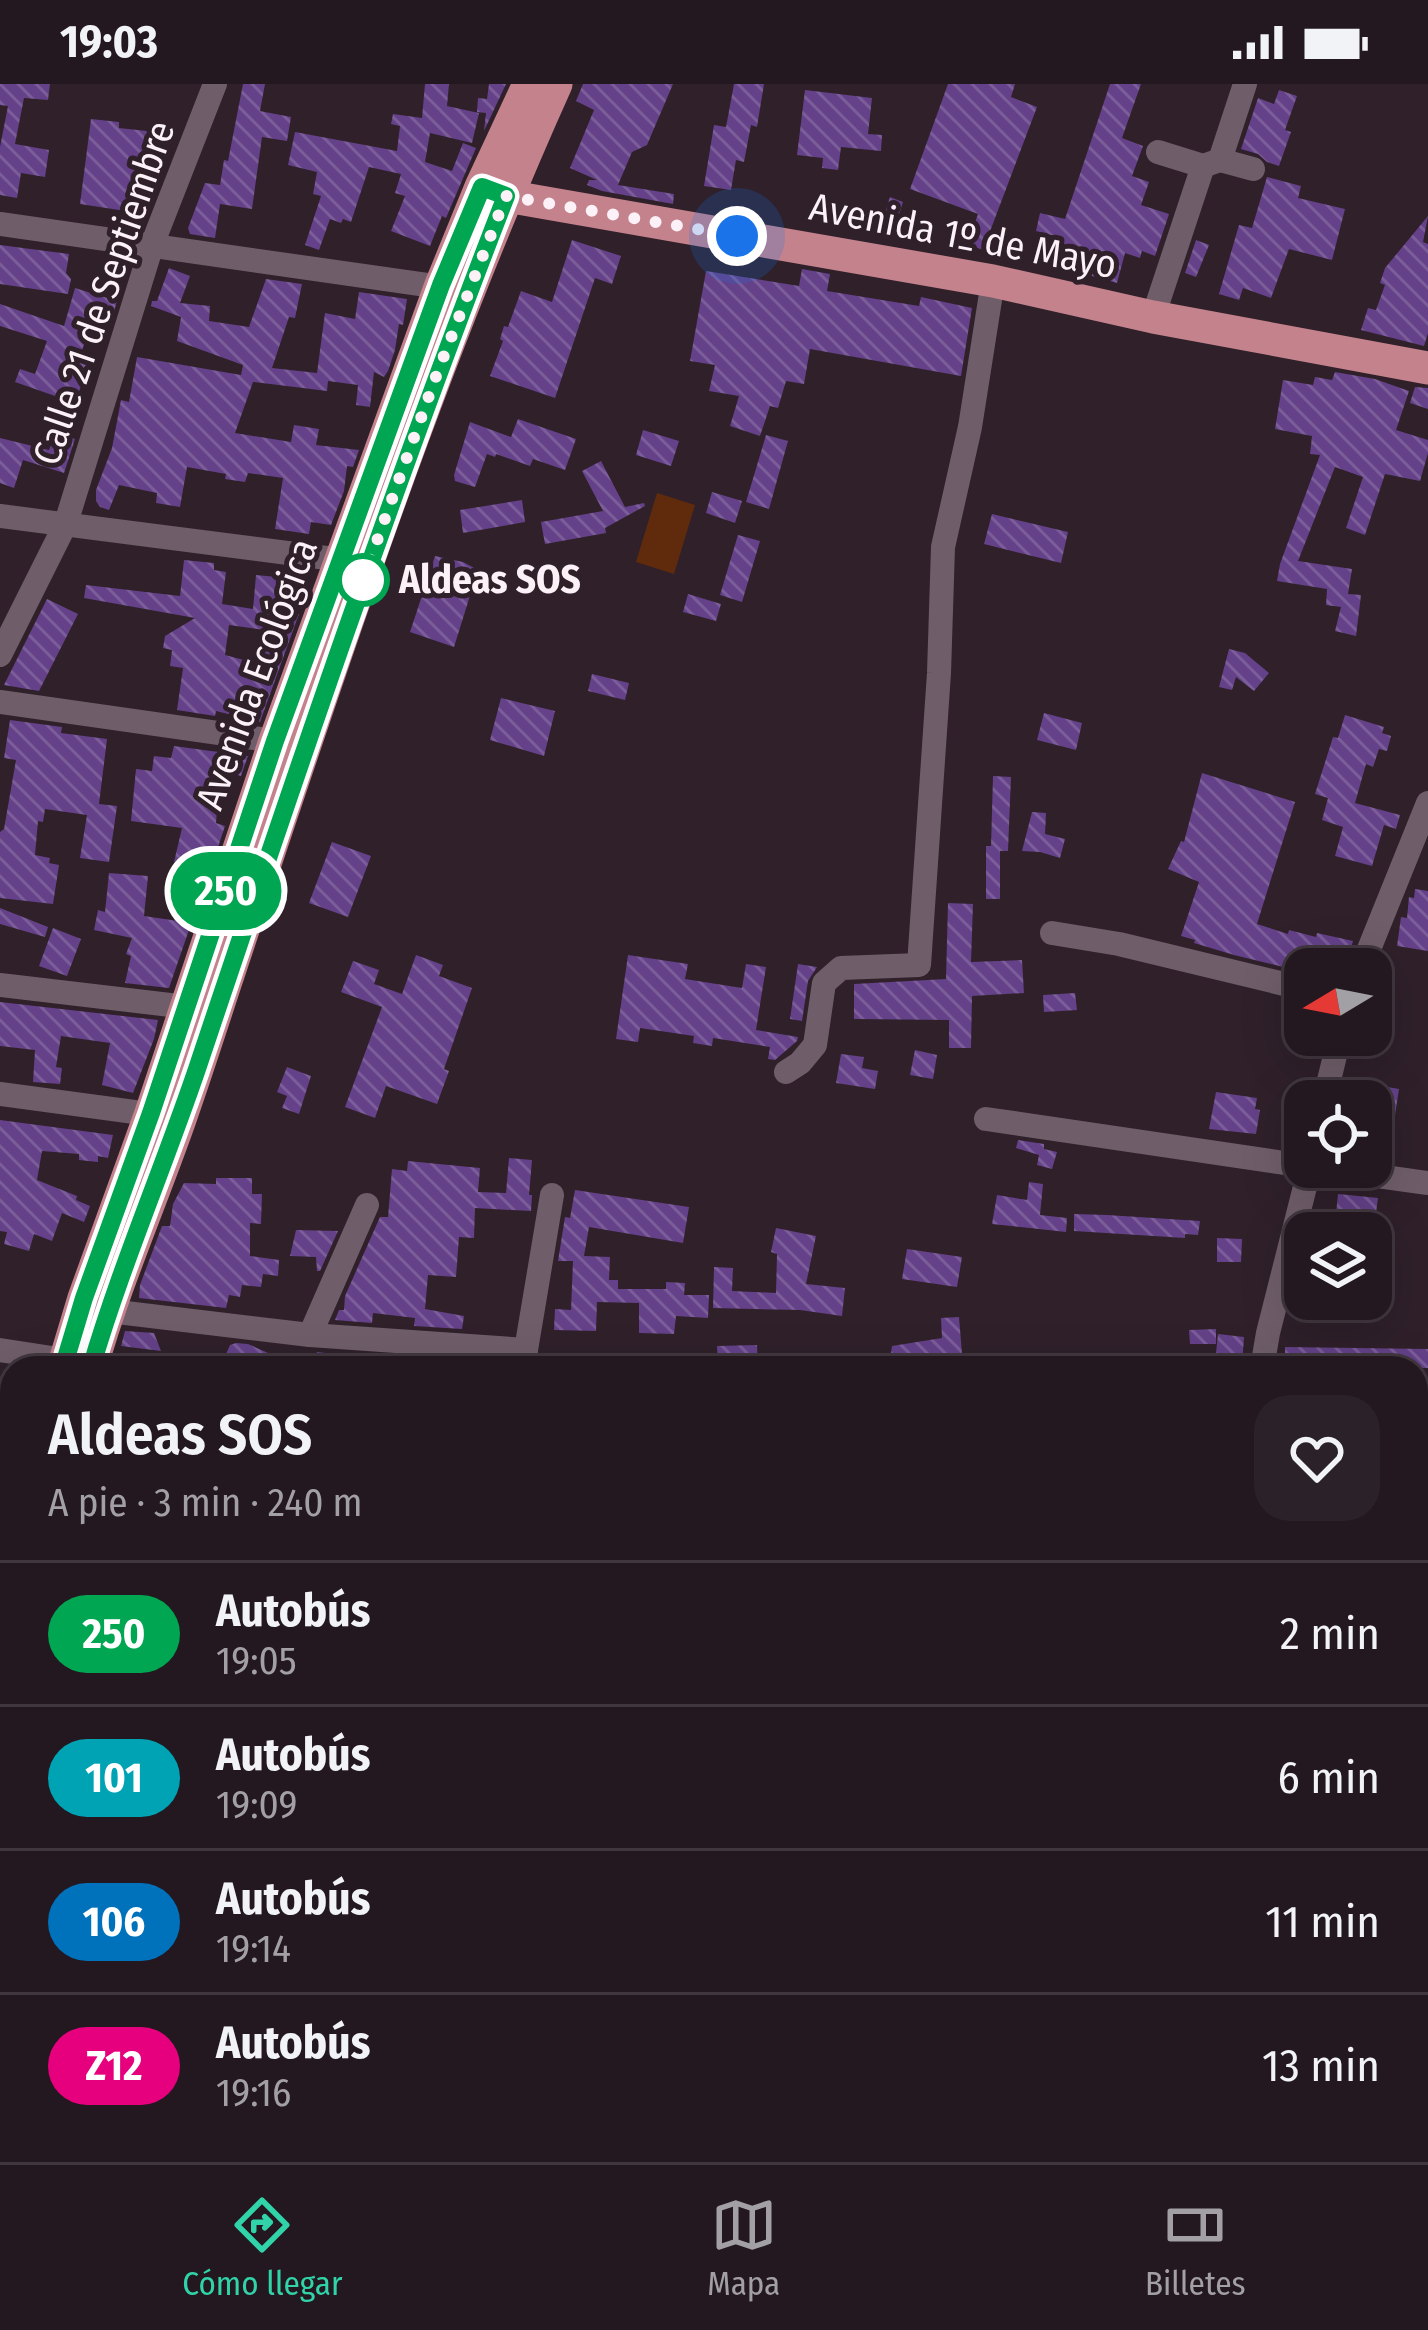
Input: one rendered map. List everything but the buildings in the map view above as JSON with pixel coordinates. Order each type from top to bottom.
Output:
[{"type":"main road","name":"Avenida Ecológica","points":[[79,1356],[109,1311],[166,1116],[187,1007],[275,741],[342,560],[494,192],[529,84]]},
{"type":"main road","name":"Avenida Ecológica","points":[[494,192],[556,84]]},
{"type":"main road","name":"Avenida 1º de Mayo","points":[[494,192],[993,281],[1428,368]]},
{"type":"main road","name":"Avenida Ecológica","points":[[74,1356],[84,1298],[166,1116],[304,746],[455,289]]},
{"type":"street","name":"Calle 21 de Septiembre","points":[[0,655],[66,523],[152,245],[215,84]]},
{"type":"street","points":[[1153,316],[1245,84]]},
{"type":"street","points":[[1159,152],[1253,170]]},
{"type":"street","points":[[0,224],[455,289]]},
{"type":"street","points":[[786,1072],[800,1064],[814,1045],[824,983],[841,968],[919,965],[943,548],[970,427],[993,281]]},
{"type":"street","points":[[0,516],[342,560]]},
{"type":"street","points":[[0,702],[275,741]]},
{"type":"street","points":[[1369,948],[1428,803]]},
{"type":"street","points":[[1052,933],[1119,944],[1284,984]]},
{"type":"street","points":[[0,985],[187,1007]]},
{"type":"street","points":[[0,1094],[166,1116]]},
{"type":"street","points":[[986,1119],[1284,1163]]},
{"type":"street","points":[[1392,1178],[1428,1183]]},
{"type":"street","points":[[1264,1356],[1304,1188]]},
{"type":"street","points":[[524,1356],[552,1195]]},
{"type":"street","points":[[310,1335],[367,1205]]},
{"type":"street","points":[[109,1311],[496,1356]]},
{"type":"shaded area","points":[[657,493],[695,505],[674,574],[636,562]]},
{"type":"bus line","name":"250","points":[[67,1356],[275,741],[441,285],[482,187],[506,196],[304,746],[180,1119],[95,1356]]},
{"type":"place","name":"Aldeas SOS","points":[[363,580]]},
{"type":"route","points":[[363,580],[506,196],[737,236]]}]
